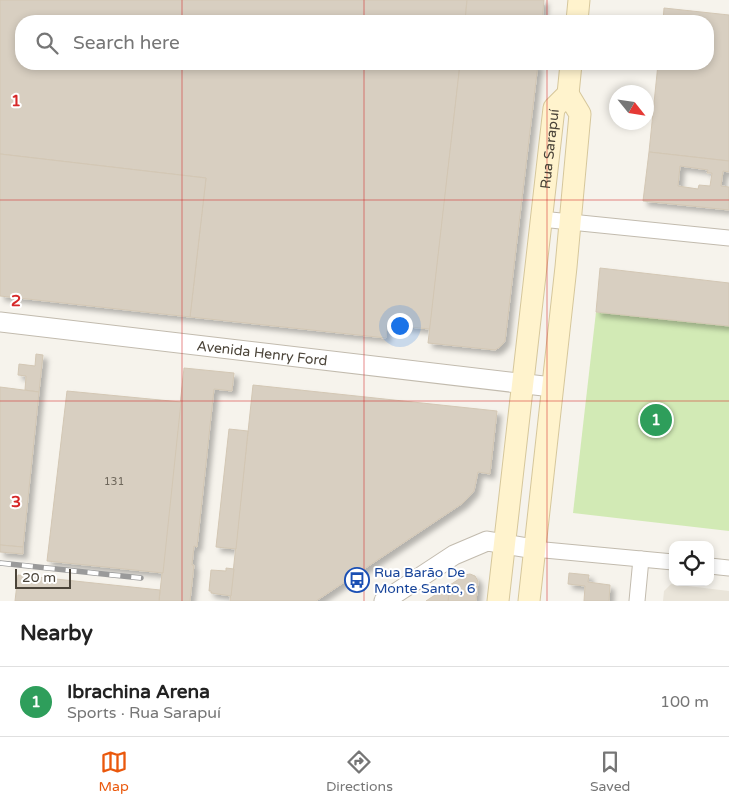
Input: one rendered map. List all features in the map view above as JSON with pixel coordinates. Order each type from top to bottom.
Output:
[{"type":"main road","points":[[568,94],[570,70]]},
{"type":"main road","name":"Rua Sarapuí","points":[[498,601],[554,108],[568,94],[580,114],[529,601]]},
{"type":"street","points":[[541,219],[729,238]]},
{"type":"street","name":"Avenida Henry Ford","points":[[0,322],[552,387]]},
{"type":"street","points":[[384,601],[454,555],[487,541],[534,549],[669,562]]},
{"type":"street","points":[[637,601],[641,559]]},
{"type":"street","points":[[714,566],[729,568]]},
{"type":"shaded area","points":[[669,586],[688,586],[729,591],[729,601],[663,601],[664,591]]},
{"type":"green space","points":[[596,312],[729,326],[729,531],[573,513]]},
{"type":"building","points":[[0,0],[467,0],[466,15],[15,15],[15,70],[459,70],[430,329],[387,325],[386,338],[190,317],[206,178],[0,154]]},
{"type":"building","points":[[467,0],[544,0],[543,15],[466,15]]},
{"type":"building","points":[[664,8],[729,15],[729,161],[649,152],[651,130],[654,130],[654,103],[657,70],[714,70],[714,15],[663,15]]},
{"type":"building","points":[[459,70],[537,70],[505,341],[495,350],[428,343]]},
{"type":"building","points":[[649,152],[729,161],[729,172],[723,171],[721,186],[729,187],[729,210],[643,201]],"holes":[[[680,166],[708,170],[707,173],[712,173],[710,186],[699,185],[698,189],[678,186]]]},
{"type":"building","points":[[0,154],[206,178],[190,317],[0,296]]},
{"type":"building","points":[[600,268],[729,283],[729,326],[596,312]]},
{"type":"building","points":[[36,354],[43,355],[39,392],[25,390],[26,376],[18,375],[19,364],[35,366]]},
{"type":"building","points":[[184,368],[234,373],[232,391],[214,389],[197,547],[194,546],[190,601],[159,601]]},
{"type":"building","points":[[253,385],[497,411],[490,474],[478,472],[474,491],[463,503],[316,601],[230,601]]},
{"type":"building","points":[[0,387],[39,392],[23,547],[0,545]]},
{"type":"building","points":[[67,391],[181,402],[163,573],[47,561]]},
{"type":"building","points":[[229,429],[248,431],[236,549],[216,547]]},
{"type":"building","points":[[0,545],[23,547],[23,554],[0,552]]},
{"type":"building","points":[[226,568],[234,569],[231,596],[211,593],[209,591],[211,570],[226,571]]},
{"type":"building","points":[[569,573],[589,575],[588,582],[610,585],[609,601],[584,601],[585,586],[568,584]]},
{"type":"building","points":[[18,575],[160,590],[159,601],[15,601]]},
{"type":"building","points":[[465,575],[475,576],[478,581],[476,601],[448,601],[450,585]]},
{"type":"building","points":[[450,585],[448,601],[426,601]]},
{"type":"railway","points":[[0,563],[141,578]]},
{"type":"place","name":"Ibrachina Arena","points":[[656,420]]},
{"type":"place","name":"Rua Barão De Monte Santo, 6","points":[[357,580]]}]
